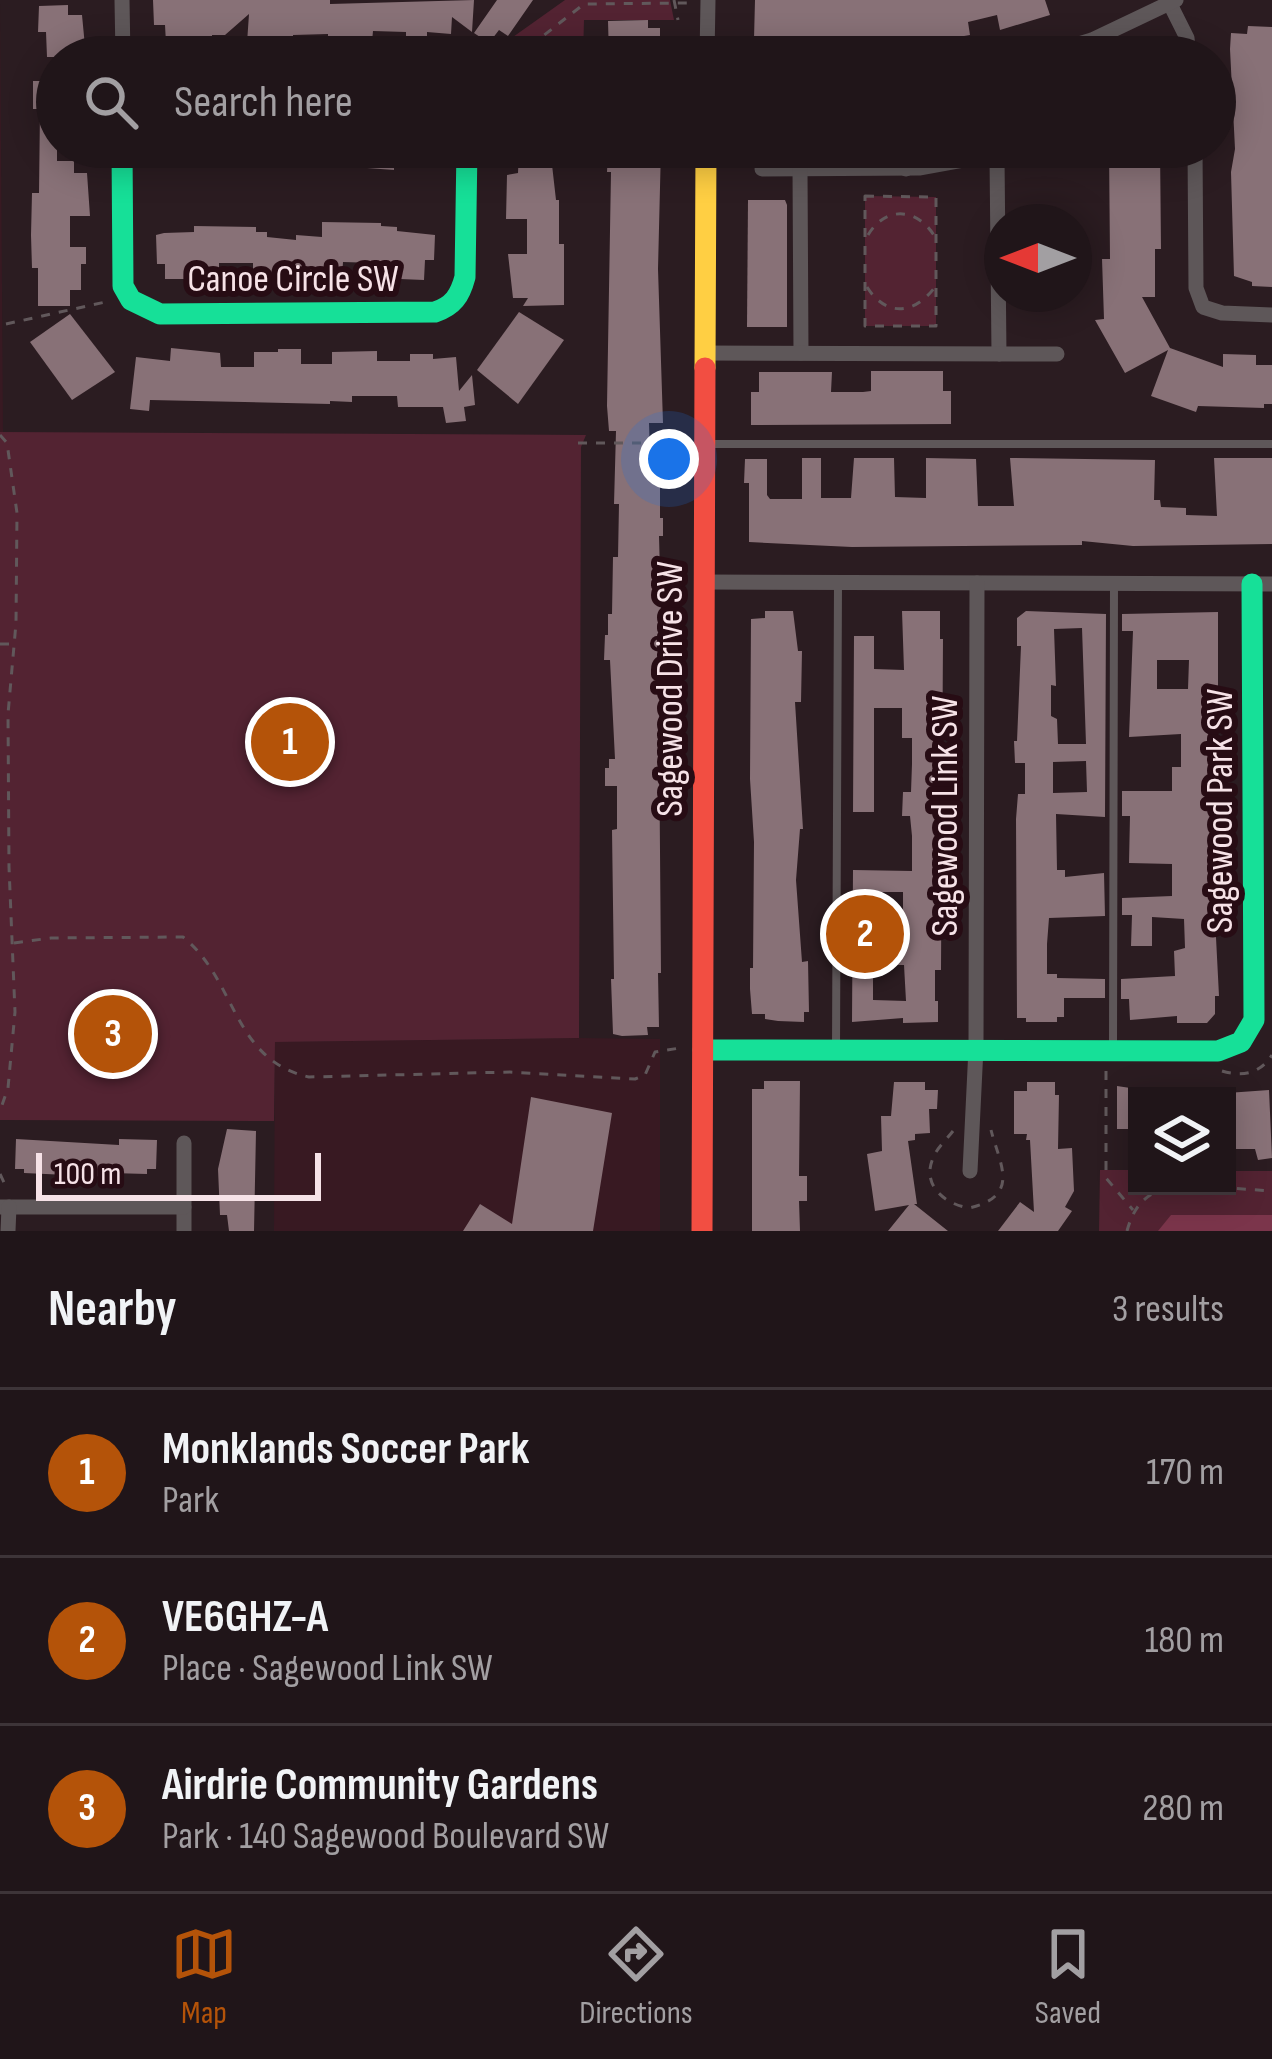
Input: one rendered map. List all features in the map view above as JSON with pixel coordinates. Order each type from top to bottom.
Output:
[{"type":"street","points":[[122,0],[123,36]]},
{"type":"street","points":[[707,36],[708,1]]},
{"type":"street","points":[[1101,36],[1173,2],[1185,36]]},
{"type":"street","name":"Canoe Circle SW","points":[[122,168],[121,273],[130,297],[143,310],[160,314],[447,309],[456,302],[465,281],[467,168]]},
{"type":"street","name":"Sagewood Drive SW","points":[[702,1231],[706,168]]},
{"type":"street","points":[[762,169],[914,168]]},
{"type":"street","points":[[997,168],[999,354]]},
{"type":"street","points":[[1196,168],[1196,288],[1203,307],[1222,313],[1272,315]]},
{"type":"street","points":[[800,169],[801,353]]},
{"type":"street","points":[[704,353],[1058,354]]},
{"type":"street","name":"Sagewood Park SW","points":[[703,1049],[1218,1051],[1241,1042],[1254,1020],[1264,854],[1262,584],[704,582]]},
{"type":"street","name":"Sagewood Link SW","points":[[970,1171],[976,1048],[977,583]]},
{"type":"street","points":[[184,1143],[184,1231]]},
{"type":"street","points":[[8,1231],[4,1207],[184,1207]]},
{"type":"lane","points":[[703,445],[1272,444]]},
{"type":"lane","points":[[836,1049],[838,583]]},
{"type":"lane","points":[[1109,1050],[1114,583]]},
{"type":"path","points":[[543,36],[584,4],[708,1]]},
{"type":"path","points":[[675,2],[678,20]]},
{"type":"path","points":[[866,196],[936,197],[936,326],[865,326],[866,241],[866,196]]},
{"type":"path","points":[[866,241],[876,223],[902,212],[918,217],[936,239]]},
{"type":"path","points":[[865,284],[878,302],[899,310],[918,305],[936,286]]},
{"type":"path","points":[[6,324],[130,297]]},
{"type":"path","points":[[0,435],[7,443],[17,513],[8,714],[8,867],[16,1012],[0,1111]]},
{"type":"path","points":[[578,442],[677,442]]},
{"type":"path","points":[[0,644],[14,644]]},
{"type":"path","points":[[14,943],[51,938],[182,937],[199,951],[261,1054],[283,1070],[309,1076],[510,1072],[635,1079],[648,1072],[655,1052],[703,1049]]},
{"type":"path","points":[[1109,1050],[1106,1178],[1132,1210]]},
{"type":"path","points":[[1211,1067],[1232,1074],[1250,1073],[1272,1055]]},
{"type":"path","points":[[0,1079],[8,1079]]},
{"type":"path","points":[[956,1124],[933,1157],[931,1178],[940,1196],[969,1208],[994,1197],[1004,1178],[990,1122]]},
{"type":"path","points":[[1236,1188],[1272,1190]]},
{"type":"path","points":[[1126,1231],[1132,1210],[1151,1195]]},
{"type":"shaded area","points":[[0,0],[3,432],[0,432]]},
{"type":"shaded area","points":[[565,0],[670,0],[674,20],[584,20],[584,36],[514,36]]},
{"type":"shaded area","points":[[865,196],[936,197],[936,326],[865,326]]},
{"type":"shaded area","points":[[0,432],[586,435],[581,447],[579,1038],[275,1042],[274,1121],[0,1120]]},
{"type":"shaded area","points":[[660,1039],[660,1231],[274,1231],[275,1042]]},
{"type":"shaded area","points":[[1100,1170],[1128,1170],[1128,1195],[1236,1195],[1236,1171],[1272,1171],[1272,1231],[1099,1231]]},
{"type":"shaded area","points":[[1171,1215],[1272,1215],[1272,1231],[1158,1231]]},
{"type":"building","points":[[153,0],[330,0],[330,4],[474,0],[472,32],[452,17],[451,34],[427,32],[427,36],[373,31],[373,36],[247,36],[249,14],[225,35],[166,36],[165,25],[154,25]]},
{"type":"building","points":[[497,0],[533,0],[508,36],[499,30],[494,36],[474,33]]},
{"type":"building","points":[[755,0],[1045,0],[1050,15],[1000,30],[997,15],[968,22],[970,35],[964,36],[754,36]]},
{"type":"building","points":[[68,5],[68,15],[82,15],[84,36],[38,32],[39,6]]},
{"type":"building","points":[[648,20],[648,28],[660,28],[660,36],[608,36],[608,21]]},
{"type":"building","points":[[1248,26],[1272,27],[1272,287],[1252,286],[1234,276],[1231,172],[1236,168],[1236,36],[1231,36],[1247,34]]},
{"type":"building","points":[[39,168],[74,168],[74,173],[87,173],[90,216],[70,216],[70,247],[86,247],[86,264],[81,264],[81,290],[70,290],[70,306],[38,306],[38,268],[32,268],[31,235],[32,193],[39,193]]},
{"type":"building","points":[[518,168],[552,168],[559,200],[559,244],[564,244],[564,305],[523,306],[528,298],[513,298],[508,254],[527,254],[527,219],[506,219],[507,175],[518,173]]},
{"type":"building","points":[[607,168],[660,168],[663,423],[649,423],[650,455],[660,455],[663,518],[663,536],[659,536],[663,685],[659,1027],[647,1027],[648,1035],[622,1036],[613,1034],[611,979],[612,830],[617,829],[617,786],[605,786],[605,768],[609,768],[609,759],[615,759],[610,660],[604,660],[608,614],[612,614],[613,557],[618,557],[619,504],[614,504],[616,431],[609,431],[607,406],[611,172]]},
{"type":"building","points":[[1109,168],[1160,168],[1161,249],[1155,249],[1155,297],[1142,297],[1170,348],[1223,367],[1223,354],[1256,355],[1256,365],[1272,365],[1272,404],[1264,408],[1198,406],[1196,412],[1151,396],[1168,350],[1125,373],[1095,320],[1104,319],[1102,259],[1110,259]]},
{"type":"building","points":[[748,200],[785,200],[787,205],[787,327],[747,327]]},
{"type":"building","points":[[322,222],[381,223],[397,231],[435,235],[434,260],[425,260],[424,280],[376,278],[376,263],[343,262],[342,277],[253,279],[253,263],[219,263],[219,279],[165,279],[165,264],[157,264],[156,235],[194,232],[194,226],[256,227],[256,232],[267,232],[267,237],[296,240],[296,235],[322,237]]},
{"type":"building","points":[[519,312],[564,340],[518,404],[477,370]]},
{"type":"building","points":[[70,314],[115,372],[72,400],[30,342]]},
{"type":"building","points":[[171,348],[220,353],[221,367],[254,367],[254,352],[278,349],[301,349],[301,364],[332,364],[332,352],[377,351],[377,361],[410,361],[410,354],[456,357],[459,391],[472,375],[475,405],[464,407],[466,421],[446,423],[443,407],[398,407],[397,396],[352,396],[352,402],[330,404],[150,400],[149,411],[130,409],[136,357],[170,361]]},
{"type":"building","points":[[871,371],[943,371],[943,391],[951,391],[951,424],[751,425],[751,392],[759,392],[759,372],[832,372],[831,392],[863,392],[871,391]]},
{"type":"building","points":[[802,458],[821,458],[821,498],[851,498],[854,458],[894,458],[895,497],[926,498],[926,458],[976,459],[978,506],[1014,506],[1010,458],[1155,460],[1154,500],[1160,500],[1161,507],[1186,508],[1186,515],[1217,516],[1214,458],[1272,458],[1272,544],[1133,546],[1082,541],[1082,545],[852,547],[749,542],[745,459],[767,459],[770,499],[802,499]]},
{"type":"building","points":[[765,611],[793,611],[798,651],[802,651],[801,702],[795,702],[803,829],[796,880],[802,962],[808,961],[809,1012],[804,1012],[804,1022],[752,1014],[751,619],[765,618]]},
{"type":"building","points":[[902,611],[940,611],[938,1022],[903,1023],[903,1018],[852,1022],[853,870],[912,871],[910,816],[902,816],[903,792],[911,792],[912,738],[902,738],[902,708],[874,708],[874,812],[853,812],[854,636],[874,636],[874,669],[904,670]],"holes":[[[873,892],[903,892],[903,921],[873,921]],[[873,965],[904,965],[906,1001],[873,1000]]]},
{"type":"building","points":[[1026,611],[1106,614],[1105,817],[1056,814],[1057,870],[1065,870],[1065,877],[1104,873],[1105,916],[1049,918],[1047,944],[1047,974],[1105,979],[1105,998],[1064,998],[1064,1017],[1057,1017],[1057,1022],[1017,1018],[1016,819],[1018,794],[1025,794],[1025,763],[1015,763],[1021,646],[1017,646],[1017,618]],"holes":[[[1082,628],[1086,744],[1058,744],[1057,719],[1051,716],[1051,685],[1056,686],[1054,629]],[[1086,761],[1087,792],[1053,793],[1053,762]]]},
{"type":"building","points":[[1218,612],[1221,893],[1219,917],[1215,918],[1219,996],[1215,996],[1215,1014],[1207,1023],[1177,1023],[1177,1016],[1130,1020],[1129,999],[1121,999],[1121,979],[1175,976],[1174,951],[1185,948],[1184,919],[1152,917],[1152,946],[1131,946],[1132,915],[1122,915],[1122,898],[1172,896],[1172,864],[1129,863],[1130,816],[1122,816],[1122,791],[1172,791],[1172,767],[1181,767],[1181,734],[1129,737],[1133,631],[1122,631],[1122,614]],"holes":[[[1157,660],[1189,660],[1188,689],[1157,689]]]},
{"type":"building","points":[[764,1081],[800,1081],[799,1176],[807,1176],[807,1201],[799,1201],[800,1231],[752,1231],[752,1089],[764,1089]]},
{"type":"building","points":[[894,1082],[925,1082],[925,1090],[938,1090],[937,1109],[929,1109],[930,1133],[915,1134],[915,1140],[908,1141],[914,1204],[948,1231],[888,1231],[909,1205],[875,1211],[867,1154],[882,1151],[881,1116],[891,1116]]},
{"type":"building","points":[[1027,1082],[1055,1082],[1058,1149],[1072,1148],[1074,1191],[1065,1207],[1072,1211],[1058,1231],[998,1231],[1020,1202],[1034,1212],[1030,1140],[1027,1134],[1014,1134],[1014,1091],[1027,1091]]},
{"type":"building","points":[[1117,1086],[1128,1088],[1128,1129],[1117,1129]]},
{"type":"building","points":[[1269,1090],[1272,1158],[1258,1160],[1255,1149],[1236,1149],[1236,1092]]},
{"type":"building","points":[[531,1097],[612,1113],[593,1231],[463,1231],[480,1204],[512,1224]]},
{"type":"building","points":[[227,1129],[256,1131],[254,1231],[229,1231],[227,1215],[220,1215],[218,1169]]},
{"type":"building","points":[[16,1139],[119,1145],[119,1139],[157,1140],[156,1169],[147,1169],[147,1174],[111,1173],[111,1177],[24,1173],[24,1169],[15,1169]]},
{"type":"traffic: fast","points":[[122,168],[123,286],[131,300],[160,314],[435,312],[447,307],[465,277],[467,168]]},
{"type":"traffic: fast","points":[[703,1050],[1218,1051],[1241,1042],[1254,1020],[1252,584]]},
{"type":"traffic: slow","points":[[705,368],[706,168]]},
{"type":"traffic: jam","points":[[702,1231],[705,368]]},
{"type":"place","name":"Monklands Soccer Park","points":[[290,742]]},
{"type":"place","name":"VE6GHZ-A","points":[[865,934]]},
{"type":"place","name":"Airdrie Community Gardens","points":[[113,1034]]}]
